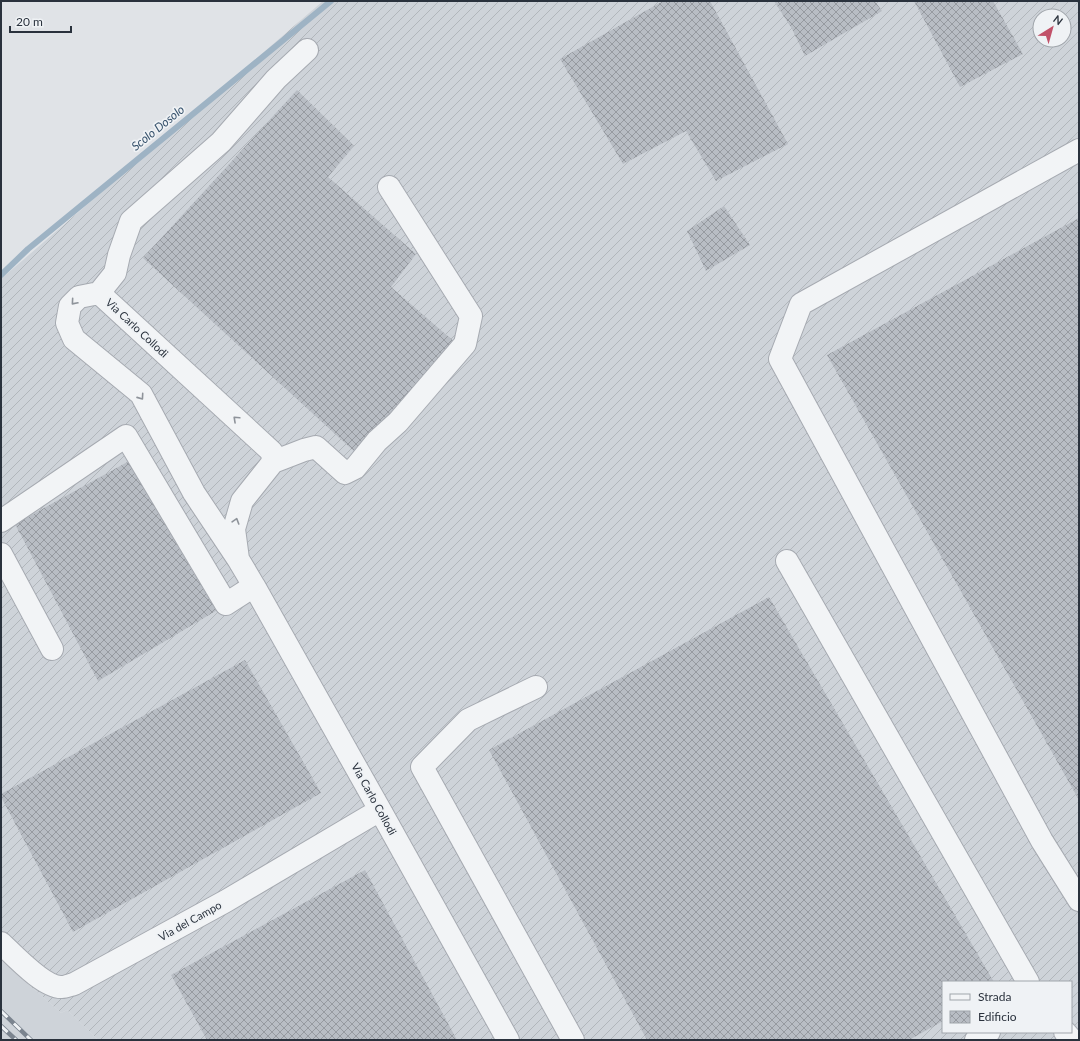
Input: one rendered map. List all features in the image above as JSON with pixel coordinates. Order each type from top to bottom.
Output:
[{"type":"street","points":[[99,293],[115,273],[118,255],[131,221],[220,142],[276,79],[307,50]]},
{"type":"street","points":[[1079,150],[801,304],[780,359],[1042,841],[1079,900]]},
{"type":"street","points":[[273,462],[316,447],[345,473],[355,468],[377,441],[398,422],[465,344],[471,316],[389,188]]},
{"type":"street","name":"Via Carlo Collodi","points":[[238,559],[234,529],[242,501],[273,462],[272,452],[99,293],[78,297],[70,306],[67,323],[74,339],[141,394],[194,493],[254,586],[508,1040]]},
{"type":"street","points":[[1,521],[126,436],[226,604],[254,586]]},
{"type":"street","points":[[1,554],[52,649]]},
{"type":"street","points":[[787,561],[1027,981]]},
{"type":"street","points":[[536,687],[468,720],[422,767],[573,1040]]},
{"type":"street","name":"Via del Campo","points":[[1,943],[32,972],[49,984],[61,987],[74,984],[226,901],[380,810]]},
{"type":"street","points":[[976,1040],[986,1033]]},
{"type":"shaded area","points":[[323,1],[1079,1],[1079,1040],[98,1040],[67,1010],[61,1013],[1,960],[1,279]]},
{"type":"shaded area","points":[[1,960],[61,1013],[67,1010],[98,1040],[1,1040]]},
{"type":"building","points":[[663,1],[710,1],[788,144],[716,181],[686,131],[623,164],[560,59]]},
{"type":"building","points":[[774,1],[875,1],[882,11],[805,56],[792,29]]},
{"type":"building","points":[[914,1],[993,1],[1023,54],[960,87]]},
{"type":"building","points":[[297,90],[354,146],[328,177],[416,254],[391,287],[458,345],[358,455],[143,258]]},
{"type":"building","points":[[724,206],[750,245],[706,271],[687,231]]},
{"type":"building","points":[[1079,218],[1079,800],[827,355]]},
{"type":"building","points":[[131,460],[219,609],[98,681],[15,524]]},
{"type":"building","points":[[769,597],[993,981],[942,981],[942,1022],[909,1040],[647,1040],[489,750]]},
{"type":"building","points":[[245,660],[321,793],[73,932],[1,797],[1,794]]},
{"type":"building","points":[[365,870],[457,1040],[207,1040],[171,975]]},
{"type":"waterway","name":"Scolo Dosolo","points":[[1,275],[28,249],[331,1]]},
{"type":"railway","points":[[1,1011],[31,1040]]},
{"type":"railway","points":[[1,1026],[16,1040]]}]
